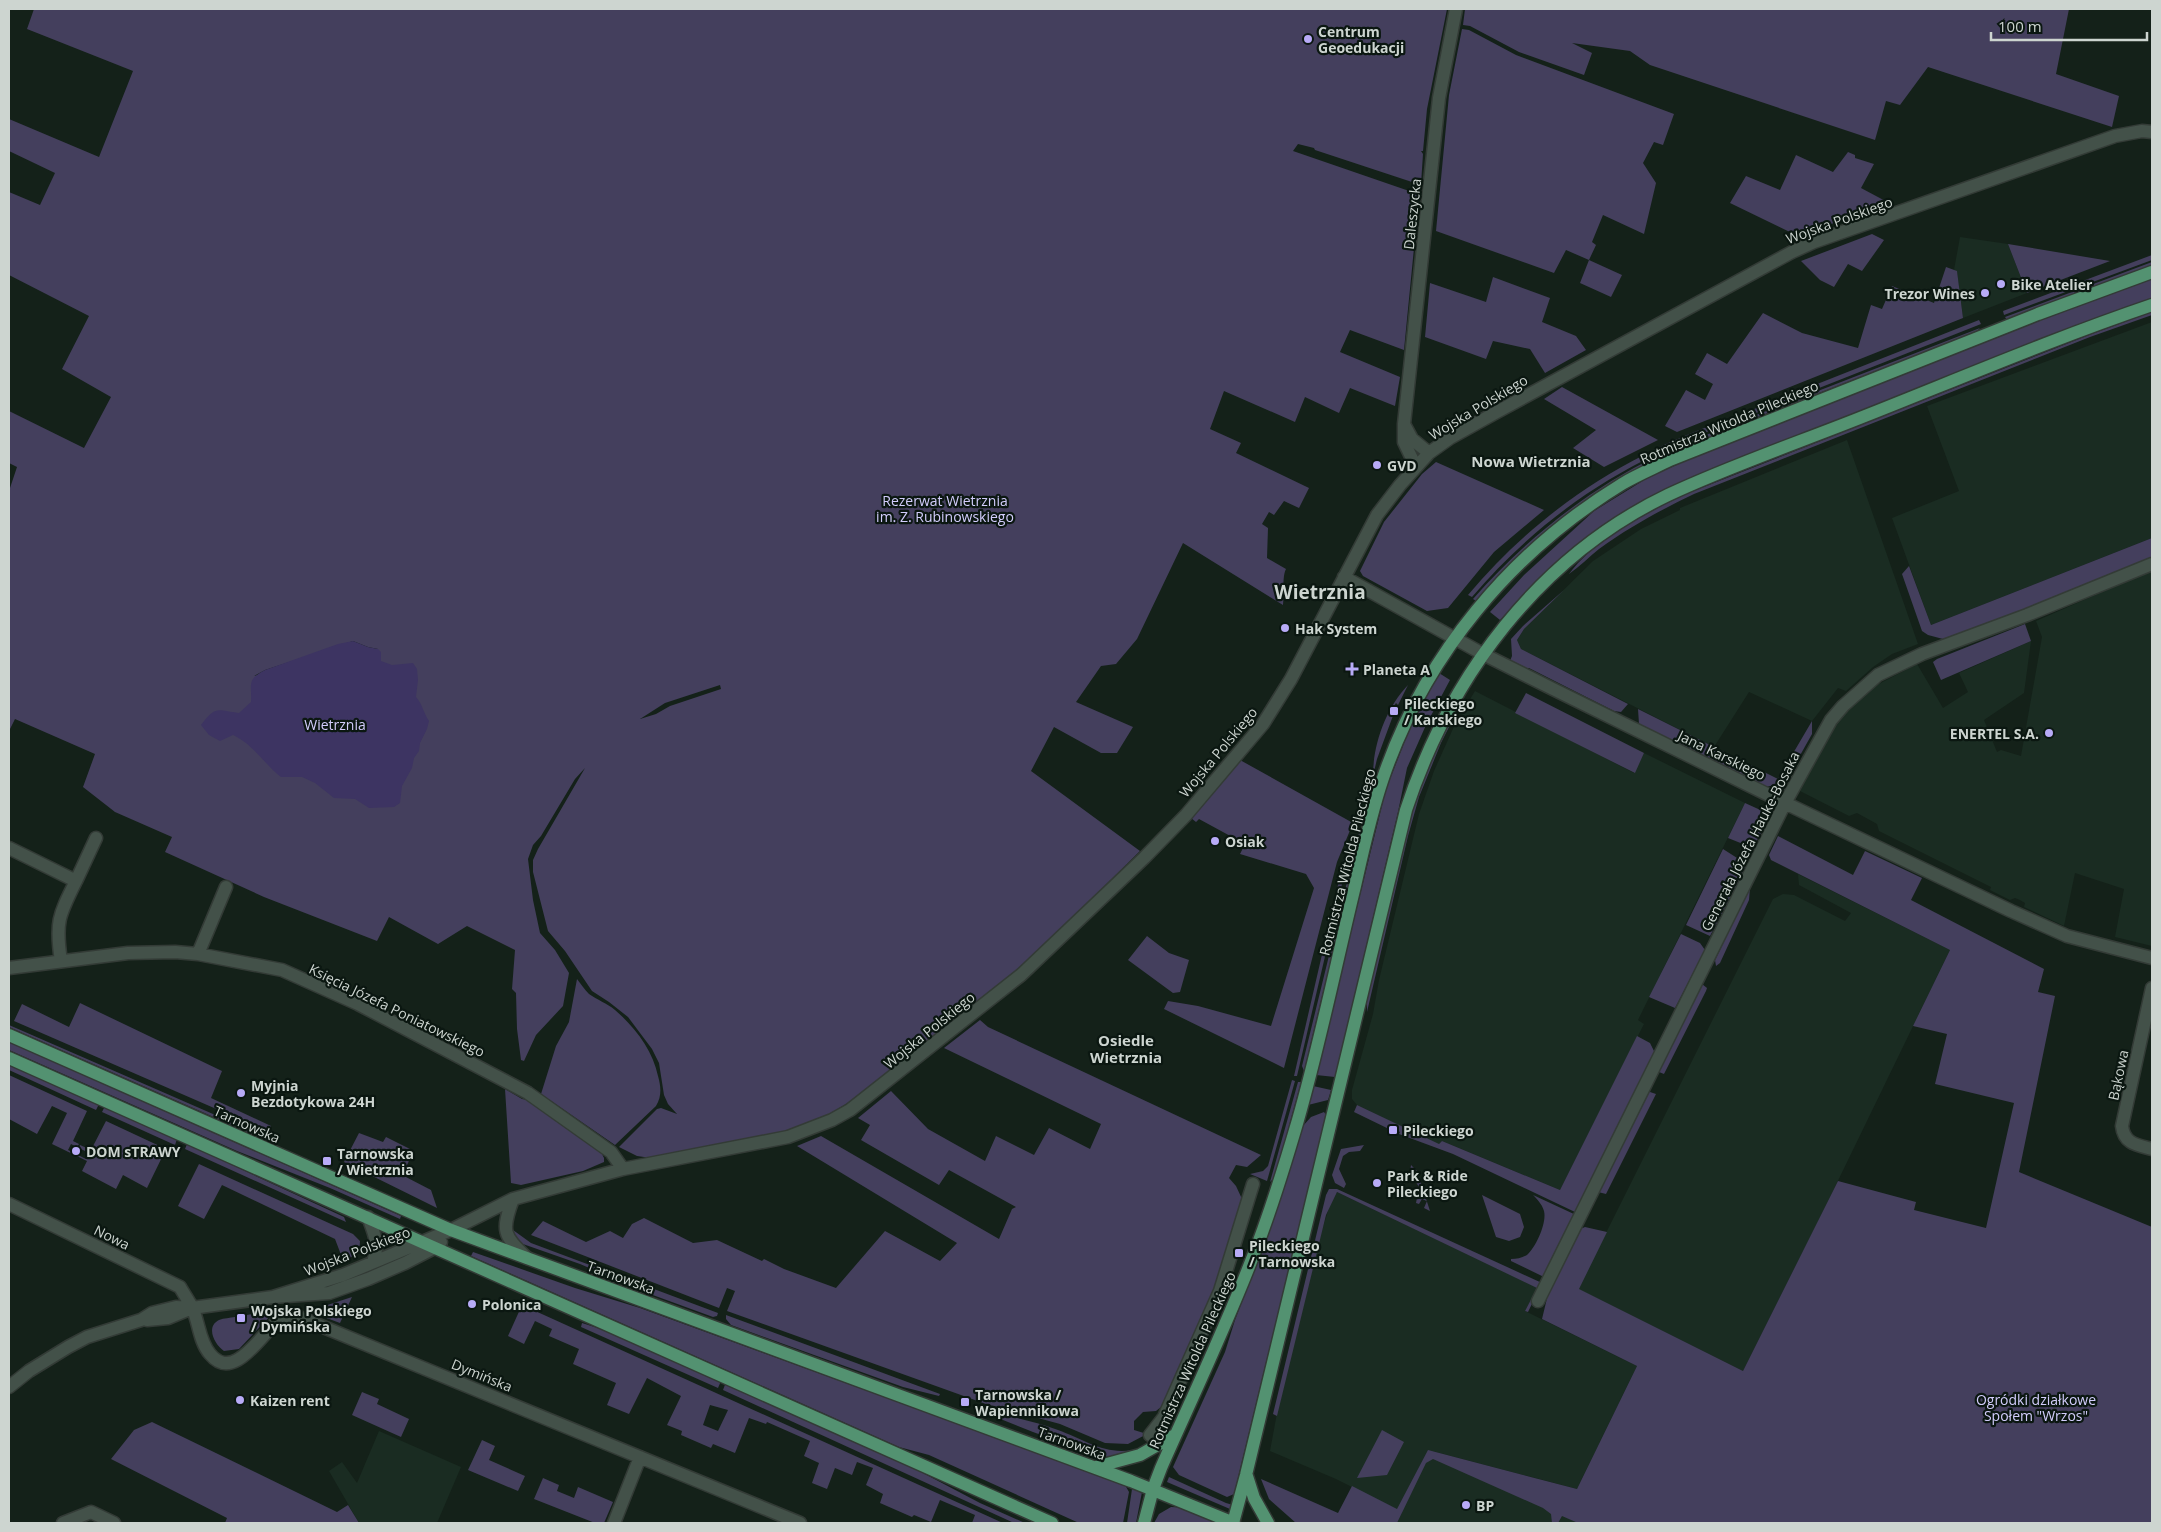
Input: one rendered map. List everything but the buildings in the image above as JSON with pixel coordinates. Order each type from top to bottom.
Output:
[{"type":"main road","name":"Rotmistrza Witolda Pileckiego","points":[[1144,1523],[1153,1489],[1231,1312],[1275,1195],[1299,1116],[1369,826],[1383,778],[1409,715],[1435,667],[1455,638],[1495,588],[1526,557],[1571,519],[1624,484],[1670,460],[2038,314],[2152,272]]},
{"type":"main road","points":[[1233,1523],[1406,810],[1436,732],[1462,685],[1503,626],[1521,606],[1576,554],[1612,528],[1666,496],[1706,478],[2152,305]]},
{"type":"main road","name":"Tarnowska","points":[[9,1035],[451,1230],[1096,1467],[1233,1523]]},
{"type":"main road","points":[[9,1058],[1052,1523]]},
{"type":"main road","points":[[1096,1467],[1130,1459],[1176,1435]]},
{"type":"main road","points":[[1246,1475],[1254,1498],[1268,1523]]},
{"type":"street","name":"Daleszycka","points":[[1416,467],[1404,442],[1404,424],[1439,98],[1456,9]]},
{"type":"street","name":"Wojska Polskiego","points":[[273,1297],[343,1275],[451,1230],[514,1199],[623,1169],[788,1138],[832,1120],[865,1100],[1009,985],[1058,941],[1186,815],[1258,731],[1291,679],[1377,515],[1416,467],[1430,453],[1450,438],[1494,412],[1814,242],[1896,215],[2115,136],[2142,130],[2152,132]]},
{"type":"street","points":[[1404,424],[1408,435],[1430,453]]},
{"type":"street","name":"Generała Józefa Hauke-Bosaka","points":[[1538,1300],[1785,803],[1831,720],[1843,706],[1878,675],[1915,657],[2027,615],[2152,564]]},
{"type":"street","name":"Jana Karskiego","points":[[1344,577],[1483,654],[1785,803],[2067,936],[2152,958]]},
{"type":"street","points":[[61,961],[57,938],[58,919],[96,838]]},
{"type":"street","points":[[9,848],[76,881]]},
{"type":"street","points":[[198,954],[226,887]]},
{"type":"street","name":"Księcia Józefa Poniatowskiego","points":[[9,968],[128,953],[175,952],[198,954],[282,970],[358,1004],[528,1093],[611,1152],[623,1169]]},
{"type":"street","name":"Bąkowa","points":[[2152,988],[2122,1126],[2124,1136],[2129,1142],[2152,1149]]},
{"type":"street","points":[[1151,1429],[1164,1417],[1220,1291],[1252,1184]]},
{"type":"street","points":[[514,1199],[506,1220],[505,1231],[510,1242],[527,1258]]},
{"type":"street","name":"Nowa","points":[[9,1204],[180,1287],[192,1308]]},
{"type":"street","points":[[368,1217],[376,1236],[376,1253],[373,1262]]},
{"type":"street","name":"Wojska Polskiego","points":[[9,1387],[29,1371],[68,1347],[87,1338],[140,1320],[152,1313],[176,1307],[192,1308],[336,1291],[398,1266],[436,1247],[451,1230]]},
{"type":"street","name":"Dymińska","points":[[192,1308],[206,1348],[210,1355],[222,1362],[242,1359],[277,1322],[290,1316],[299,1316],[800,1523]]},
{"type":"street","points":[[614,1523],[640,1457]]},
{"type":"street","points":[[63,1523],[91,1512],[114,1523]]},
{"type":"shaded area","points":[[1960,237],[2008,244],[2027,293],[1963,318],[1957,272],[1954,270]]},
{"type":"shaded area","points":[[2152,322],[2152,538],[1931,625],[1892,518],[1959,491],[1927,406]]},
{"type":"shaded area","points":[[1847,440],[1918,644],[1892,654],[1873,667],[1846,691],[1838,688],[1812,721],[1749,692],[1714,747],[1521,649],[1517,640],[1524,629],[1593,561],[1641,529],[1680,510],[1680,508]]},
{"type":"shaded area","points":[[2152,570],[2152,946],[2115,937],[2124,889],[2075,873],[2064,926],[2024,907],[2025,903],[2020,900],[2015,898],[2010,900],[1990,890],[1991,887],[1879,831],[1877,824],[1857,813],[1849,816],[1800,791],[1838,720],[1871,688],[1917,664],[1943,708],[1968,692],[1959,673],[2031,641],[2024,693],[1984,720],[1997,752],[2001,750],[2021,756],[2042,637],[2036,621]]},
{"type":"shaded area","name":"Wietrznia","points":[[353,641],[378,649],[381,652],[381,661],[392,665],[413,663],[417,669],[416,697],[429,721],[420,743],[419,751],[414,758],[412,768],[402,786],[400,803],[394,807],[369,808],[355,799],[334,798],[315,783],[302,777],[281,777],[253,749],[240,739],[233,735],[220,741],[209,735],[201,725],[210,714],[217,710],[239,713],[251,702],[252,680],[265,670],[338,644]]},
{"type":"shaded area","points":[[1475,691],[1634,773],[1644,753],[1745,803],[1638,1020],[1644,1024],[1560,1190],[1442,1141],[1439,1145],[1357,1105],[1352,1099],[1352,1090],[1373,1014],[1379,980],[1419,814],[1434,771],[1456,722]]},
{"type":"shaded area","points":[[1798,874],[1950,950],[1816,1226],[1743,1371],[1578,1289],[1773,899],[1783,894],[1794,895],[1845,921],[1851,913],[1799,885]]},
{"type":"shaded area","points":[[1337,1192],[1538,1288],[1525,1311],[1637,1366],[1577,1489],[1432,1451],[1578,1523],[1397,1523],[1402,1512],[1336,1479],[1270,1451],[1277,1413],[1321,1233],[1329,1208]]},
{"type":"shaded area","points":[[379,1431],[461,1467],[437,1523],[359,1523],[329,1471],[342,1462],[357,1483]]},
{"type":"green space","name":"Rezerwat Wietrznia im. Z. Rubinowskiego","points":[[34,9],[1447,9],[1427,109],[1423,151],[1421,151],[1423,154],[1421,184],[1315,150],[1314,148],[1298,144],[1293,151],[1415,193],[1419,197],[1404,350],[1350,330],[1340,352],[1400,377],[1395,406],[1350,388],[1339,413],[1305,397],[1295,422],[1224,391],[1210,429],[1241,443],[1236,453],[1309,488],[1299,508],[1284,501],[1274,515],[1269,512],[1262,524],[1268,528],[1267,558],[1286,569],[1283,605],[1183,543],[1137,639],[1116,664],[1101,666],[1076,702],[1133,727],[1117,753],[1101,753],[1054,727],[1031,771],[1140,851],[1054,936],[1014,972],[861,1095],[826,1116],[794,1129],[651,1158],[637,1156],[619,1147],[657,1109],[661,1108],[677,1114],[668,1104],[664,1095],[659,1063],[652,1049],[628,1017],[592,991],[565,951],[548,931],[533,872],[533,860],[538,849],[585,768],[575,779],[541,836],[533,845],[528,859],[533,900],[540,933],[555,950],[569,973],[563,1006],[536,1035],[524,1061],[521,1060],[517,1029],[516,993],[512,989],[515,950],[467,926],[438,944],[389,917],[377,941],[264,897],[165,852],[172,837],[115,812],[83,787],[95,754],[15,719],[9,731],[9,491],[17,467],[9,463],[9,411],[84,448],[111,397],[62,369],[89,316],[9,275],[9,192],[40,205],[55,173],[9,151],[9,119],[99,157],[133,71],[27,29]],"holes":[[[353,641],[378,649],[254,676],[265,670]],[[720,685],[721,689],[670,706],[656,714],[640,719],[665,703]]]},
{"type":"green space","points":[[1465,9],[2069,9],[2056,74],[2119,96],[2112,127],[1928,67],[1900,105],[1886,101],[1875,140],[1650,65],[1630,51],[1572,43],[1592,53],[1584,75],[1519,52],[1470,26],[1463,25]]},
{"type":"green space","points":[[1462,29],[1469,30],[1516,55],[1674,114],[1663,145],[1654,142],[1643,163],[1656,183],[1644,234],[1603,215],[1592,242],[1596,245],[1589,260],[1566,250],[1554,273],[1436,231],[1449,95]]},
{"type":"green space","points":[[1848,152],[1855,155],[1855,158],[1874,164],[1861,188],[1891,204],[1833,223],[1800,237],[1730,203],[1746,176],[1780,190],[1796,155],[1833,172]]},
{"type":"green space","points":[[1872,234],[1884,240],[1862,271],[1848,264],[1834,287],[1820,280],[1801,261]]},
{"type":"green space","points":[[2008,244],[2110,261],[2027,293]]},
{"type":"green space","points":[[2152,255],[2152,260],[2004,315],[2003,311]]},
{"type":"green space","points":[[1589,260],[1622,275],[1611,297],[1580,283]]},
{"type":"green space","points":[[2152,262],[2152,266],[2007,320],[2005,317]]},
{"type":"green space","points":[[1946,267],[1957,271],[1963,318],[1677,432],[1665,426],[1686,390],[1705,400],[1713,384],[1695,374],[1707,353],[1727,364],[1763,313],[1802,333],[1858,348],[1871,305],[1882,309],[1892,286],[1934,303]]},
{"type":"green space","points":[[1493,277],[1550,298],[1542,322],[1576,336],[1586,350],[1545,373],[1530,349],[1493,341],[1486,359],[1425,337],[1430,283],[1486,302]]},
{"type":"green space","points":[[2152,279],[2152,299],[2084,323],[1709,471],[1575,548],[1540,578],[1500,620],[1490,612],[1524,575],[1594,511],[1649,477],[1706,452],[2077,306]]},
{"type":"green space","points":[[2152,312],[2152,315],[2090,337],[1694,494],[1622,533],[1569,574],[1593,549],[1608,538],[1638,518],[1686,494]]},
{"type":"green space","points":[[1979,320],[1981,324],[1751,415],[1749,411]]},
{"type":"green space","points":[[1980,328],[1976,332],[1752,419],[1751,417]]},
{"type":"green space","points":[[1562,387],[1658,440],[1604,467],[1573,448],[1596,430],[1544,399]]},
{"type":"green space","points":[[1743,413],[1745,417],[1689,439],[1630,467],[1580,498],[1512,554],[1472,597],[1468,595],[1527,534],[1571,499],[1595,483],[1656,449],[1693,432]]},
{"type":"green space","points":[[1746,420],[1746,423],[1679,449],[1617,480],[1552,526],[1513,562],[1476,601],[1473,599],[1514,556],[1558,518],[1606,485],[1657,456]]},
{"type":"green space","points":[[1436,462],[1544,510],[1494,552],[1448,608],[1427,611],[1363,576],[1360,571],[1384,522],[1422,474]]},
{"type":"green space","points":[[2152,538],[2152,557],[1986,625],[1943,639],[1928,635],[1922,631],[1902,574],[1909,566],[1931,625]]},
{"type":"green space","points":[[1564,590],[1524,629],[1517,640],[1521,649],[1628,704],[1621,712],[1614,711],[1529,668],[1523,668],[1510,661],[1512,656],[1511,639]]},
{"type":"green space","points":[[2025,624],[2031,641],[1941,680],[1933,662],[1937,659]]},
{"type":"green space","points":[[1439,673],[1450,680],[1426,725],[1407,768],[1335,1077],[1316,1075],[1386,789],[1410,728]]},
{"type":"green space","points":[[1408,685],[1398,705],[1396,703],[1391,711],[1394,713],[1377,759],[1373,776],[1375,752],[1382,727],[1393,704]]},
{"type":"green space","points":[[1467,691],[1441,743],[1419,797],[1408,836],[1367,1012],[1367,998],[1411,813],[1441,735]]},
{"type":"green space","points":[[1526,693],[1644,753],[1635,773],[1515,713]]},
{"type":"green space","points":[[1638,709],[1778,779],[1812,721],[1812,734],[1784,784],[1764,787],[1639,724]]},
{"type":"green space","points":[[1240,760],[1353,823],[1337,862],[1284,1068],[1164,1009],[1168,1001],[1198,1006],[1271,1026],[1314,888],[1306,874],[1240,854],[1245,844],[1199,819],[1196,822],[1191,818]]},
{"type":"green space","points":[[1745,803],[1767,813],[1768,819],[1753,848],[1728,838]]},
{"type":"green space","points":[[1359,833],[1361,834],[1304,1071],[1302,1066]]},
{"type":"green space","name":"Ogródki działkowe Społem \"Wrzos\"","points":[[1778,836],[1853,875],[1865,851],[1922,878],[1911,900],[2044,969],[2038,992],[2055,996],[2019,1172],[2152,1227],[2152,1523],[1578,1523],[1562,1516],[1558,1523],[1552,1523],[1551,1514],[1543,1508],[1433,1459],[1426,1463],[1397,1523],[1296,1523],[1269,1499],[1261,1479],[1338,1513],[1352,1486],[1397,1509],[1428,1450],[1577,1489],[1637,1366],[1542,1319],[1549,1290],[1578,1230],[1585,1227],[1607,1232],[1579,1289],[1743,1371],[1838,1181],[1916,1202],[1914,1210],[1986,1228],[2014,1103],[1935,1084],[1947,1034],[1913,1026],[1950,950],[1771,860],[1769,855]]},
{"type":"green space","points":[[1353,837],[1297,1076],[1294,1076],[1344,859]]},
{"type":"green space","points":[[1723,849],[1745,863],[1745,869],[1710,936],[1686,925]]},
{"type":"green space","points":[[1750,888],[1749,900],[1720,963],[1716,966],[1715,960]]},
{"type":"green space","points":[[1681,934],[1700,943],[1705,950],[1675,1008],[1649,997]]},
{"type":"green space","points":[[1147,936],[1169,953],[1189,960],[1180,992],[1173,993],[1128,960]]},
{"type":"green space","points":[[577,979],[589,994],[609,1005],[636,1032],[652,1058],[659,1080],[660,1095],[656,1106],[615,1145],[541,1094],[556,1046],[569,1022]]},
{"type":"green space","points":[[1702,984],[1707,988],[1706,991],[1664,1074],[1659,1072]]},
{"type":"green space","points":[[80,1003],[222,1071],[211,1098],[271,1126],[269,1132],[14,1021],[22,1004],[69,1027]]},
{"type":"green space","points":[[980,1020],[988,1027],[1261,1155],[1247,1167],[1236,1165],[1229,1178],[1236,1186],[1242,1199],[1221,1275],[1161,1407],[1156,1411],[1143,1412],[1134,1421],[1134,1430],[1147,1434],[1128,1444],[1105,1443],[1060,1424],[986,1404],[727,1311],[735,1291],[727,1288],[719,1308],[531,1235],[543,1221],[586,1242],[610,1231],[623,1238],[632,1224],[644,1218],[693,1243],[717,1240],[762,1261],[764,1259],[784,1269],[836,1288],[885,1231],[940,1261],[957,1243],[797,1146],[821,1136],[999,1239],[1012,1209],[1016,1207],[949,1170],[939,1185],[861,1140],[870,1125],[858,1118],[891,1091],[928,1129],[985,1161],[996,1136],[1034,1155],[1049,1128],[1090,1149],[1101,1124],[944,1048]]},
{"type":"green space","points":[[9,1025],[266,1137],[261,1138],[9,1027]]},
{"type":"green space","points":[[1637,1036],[1650,1043],[1655,1053],[1575,1212],[1453,1154],[1399,1134],[1400,1132],[1392,1128],[1391,1130],[1354,1112],[1357,1105],[1439,1144],[1442,1141],[1560,1190]]},
{"type":"green space","points":[[9,1042],[401,1216],[400,1219],[330,1188],[237,1151],[9,1050]]},
{"type":"green space","points":[[9,1064],[99,1104],[96,1110],[9,1070]]},
{"type":"green space","points":[[9,1075],[87,1111],[73,1141],[79,1144],[77,1147],[71,1144],[68,1150],[86,1159],[89,1153],[79,1148],[80,1145],[91,1150],[106,1121],[166,1149],[147,1188],[123,1175],[116,1189],[82,1171],[87,1161],[52,1144],[67,1113],[52,1106],[37,1134],[9,1119]]},
{"type":"green space","points":[[1292,1080],[1295,1081],[1267,1181],[1250,1174],[1263,1171],[1268,1166]]},
{"type":"green space","points":[[1298,1082],[1301,1082],[1275,1177],[1270,1182]]},
{"type":"green space","points":[[1313,1086],[1331,1090],[1328,1100],[1308,1105]]},
{"type":"green space","points":[[505,1089],[522,1099],[528,1100],[601,1152],[604,1162],[583,1171],[521,1185],[511,1183]]},
{"type":"green space","points":[[1647,1091],[1656,1094],[1606,1194],[1598,1192]]},
{"type":"green space","points":[[105,1106],[177,1139],[175,1145],[102,1112]]},
{"type":"green space","points":[[1324,1112],[1326,1115],[1234,1494],[1227,1497],[1179,1475],[1173,1467],[1225,1352],[1235,1320],[1271,1226],[1302,1127],[1311,1117]]},
{"type":"green space","points":[[359,1133],[383,1142],[386,1137],[414,1151],[402,1175],[431,1190],[437,1208],[344,1162]]},
{"type":"green space","points":[[187,1144],[344,1217],[346,1222],[185,1149]]},
{"type":"green space","points":[[1364,1145],[1360,1151],[1349,1152],[1343,1156],[1339,1169],[1346,1184],[1344,1188],[1335,1183],[1332,1175],[1341,1149]]},
{"type":"green space","points":[[199,1164],[353,1234],[360,1241],[358,1251],[353,1256],[343,1260],[335,1239],[222,1185],[204,1219],[178,1206]]},
{"type":"green space","points":[[1411,1165],[1417,1171],[1427,1201],[1422,1199],[1419,1204],[1416,1203],[1419,1187],[1410,1173]]},
{"type":"green space","points":[[1329,1189],[1337,1189],[1542,1283],[1528,1312],[1525,1311],[1537,1288],[1337,1192],[1326,1215],[1277,1416],[1273,1414]]},
{"type":"green space","points":[[1482,1195],[1520,1214],[1524,1227],[1520,1237],[1509,1241],[1496,1237]]},
{"type":"green space","points":[[1533,1195],[1576,1215],[1544,1277],[1511,1261],[1511,1259],[1527,1255],[1537,1241],[1544,1222],[1544,1211]]},
{"type":"green space","points":[[1427,1201],[1430,1211],[1424,1208]]},
{"type":"green space","points":[[513,1230],[531,1243],[718,1313],[717,1316],[713,1317],[650,1294],[580,1264],[520,1243],[511,1231]]},
{"type":"green space","points":[[473,1252],[575,1288],[640,1308],[1125,1485],[1129,1492],[1123,1523],[1079,1523],[929,1455],[899,1447],[471,1256]]},
{"type":"green space","points":[[352,1297],[340,1323],[313,1313],[312,1310]]},
{"type":"green space","points":[[522,1305],[1003,1523],[972,1523],[975,1515],[940,1500],[931,1522],[914,1515],[912,1517],[880,1503],[883,1494],[866,1485],[873,1468],[857,1462],[852,1475],[835,1468],[827,1489],[812,1483],[819,1463],[804,1456],[810,1441],[767,1422],[766,1424],[749,1418],[735,1453],[713,1444],[711,1448],[681,1435],[682,1431],[667,1425],[681,1396],[647,1378],[629,1414],[607,1405],[616,1383],[573,1364],[579,1349],[549,1336],[552,1329],[535,1321],[524,1344],[508,1336]],"holes":[[[710,1405],[728,1410],[718,1431],[703,1425]]]},
{"type":"green space","points":[[272,1310],[272,1314],[239,1349],[224,1351],[217,1345],[212,1331],[215,1323],[219,1320],[235,1317],[236,1320],[247,1318],[247,1315]]},
{"type":"green space","points":[[726,1315],[940,1394],[939,1396],[903,1387],[731,1325],[726,1319]]},
{"type":"green space","points":[[582,1323],[607,1331],[721,1381],[718,1388],[581,1327]]},
{"type":"green space","points":[[726,1382],[902,1462],[980,1503],[1025,1523],[1014,1523],[723,1390]]},
{"type":"green space","points":[[362,1392],[379,1399],[377,1404],[409,1419],[401,1437],[352,1415]]},
{"type":"green space","points":[[994,1412],[1050,1427],[1103,1448],[1122,1451],[1132,1450],[1134,1454],[1111,1457],[1099,1456],[993,1416]]},
{"type":"green space","points":[[152,1422],[337,1512],[348,1505],[359,1523],[225,1523],[227,1518],[111,1459],[134,1430]]},
{"type":"green space","points":[[1382,1430],[1404,1442],[1387,1475],[1357,1478]]},
{"type":"green space","points":[[482,1440],[495,1446],[489,1460],[525,1476],[518,1491],[468,1470]]},
{"type":"green space","points":[[1169,1477],[1233,1505],[1230,1509],[1167,1482]]},
{"type":"green space","points":[[543,1478],[559,1485],[557,1491],[574,1498],[578,1487],[613,1502],[604,1523],[595,1523],[534,1499]]},
{"type":"green space","points":[[1132,1489],[1142,1492],[1136,1523],[1127,1523]]},
{"type":"green space","points":[[1171,1507],[1194,1512],[1213,1523],[1154,1523],[1159,1514]]},
{"type":"place","name":"Centrum Geoedukacji","points":[[1308,39]]},
{"type":"place","name":"Bike Atelier","points":[[2001,284]]},
{"type":"place","name":"Trezor Wines","points":[[1985,293]]},
{"type":"place","name":"GVD","points":[[1377,465]]},
{"type":"place","name":"Hak System","points":[[1285,628]]},
{"type":"place","name":"Planeta A","points":[[1352,669]]},
{"type":"place","name":"Pileckiego / Karskiego","points":[[1394,711]]},
{"type":"place","name":"ENERTEL S.A.","points":[[2049,733]]},
{"type":"place","name":"Osiak","points":[[1215,841]]},
{"type":"place","name":"Myjnia Bezdotykowa 24H","points":[[241,1093]]},
{"type":"place","name":"Pileckiego","points":[[1393,1130]]},
{"type":"place","name":"DOM sTRAWY","points":[[76,1151]]},
{"type":"place","name":"Tarnowska / Wietrznia","points":[[327,1161]]},
{"type":"place","name":"Park & Ride Pileckiego","points":[[1377,1183]]},
{"type":"place","name":"Pileckiego / Tarnowska","points":[[1239,1253]]},
{"type":"place","name":"Polonica","points":[[472,1304]]},
{"type":"place","name":"Wojska Polskiego / Dymińska","points":[[241,1318]]},
{"type":"place","name":"Kaizen rent","points":[[240,1400]]},
{"type":"place","name":"Tarnowska / Wapiennikowa","points":[[965,1402]]},
{"type":"place","name":"BP","points":[[1466,1505]]},
{"type":"district","name":"Nowa Wietrznia","points":[[1531,461]]},
{"type":"district","name":"Wietrznia","points":[[1320,592]]},
{"type":"district","name":"Osiedle Wietrznia","points":[[1126,1048]]}]
